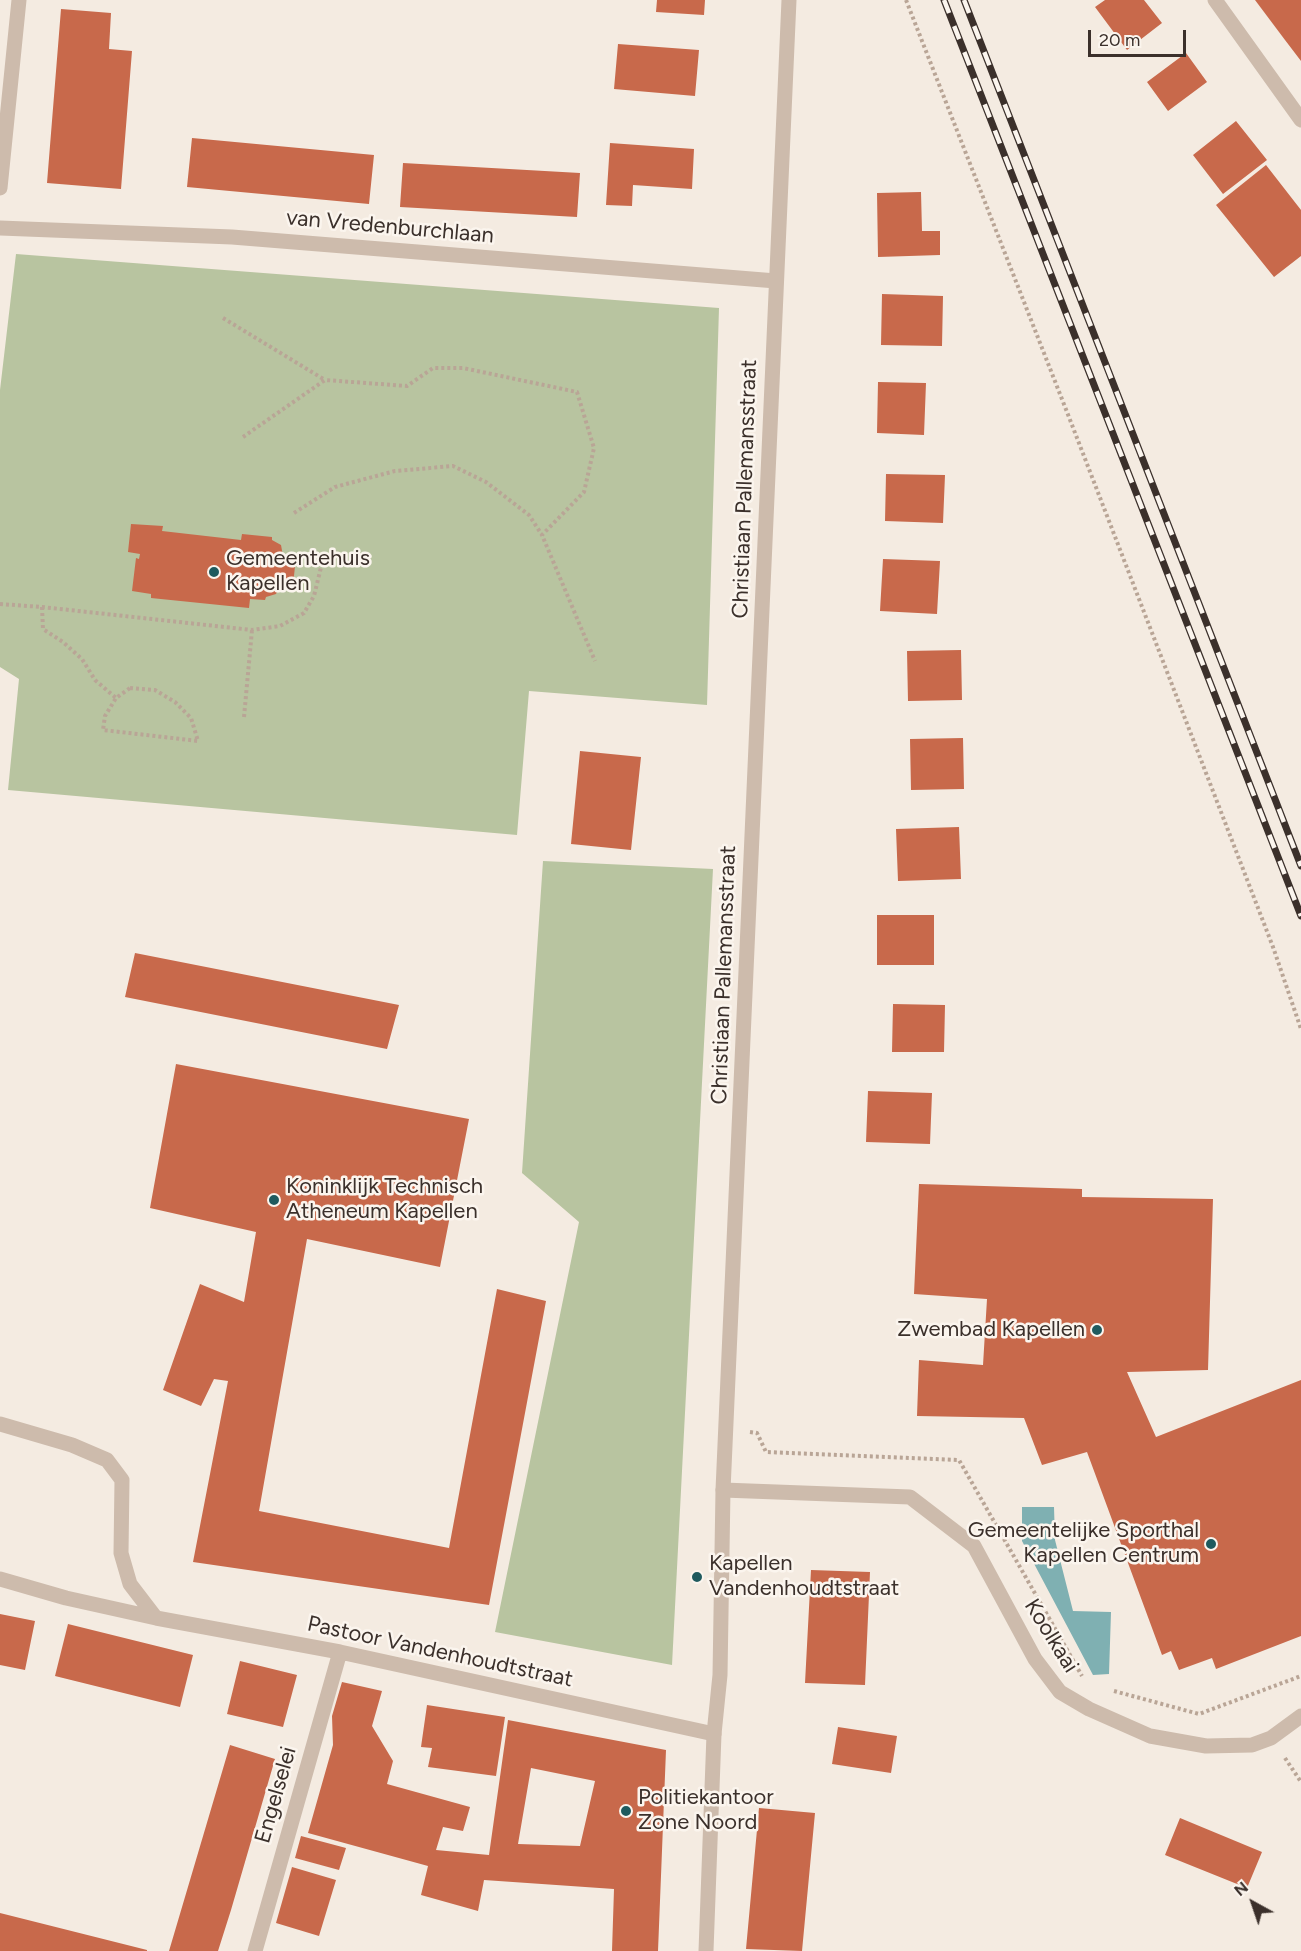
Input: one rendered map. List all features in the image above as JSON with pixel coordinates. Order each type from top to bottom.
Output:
[{"type":"street","points":[[0,188],[19,0]]},
{"type":"street","name":"Christiaan Pallemansstraat","points":[[706,1951],[714,1734],[720,1675],[723,1490],[776,281],[788,72],[789,0]]},
{"type":"street","points":[[1215,0],[1301,120]]},
{"type":"street","name":"van Vredenburchlaan","points":[[0,228],[232,237],[776,281]]},
{"type":"street","points":[[0,1424],[72,1445],[107,1460],[122,1480],[121,1553],[130,1584],[156,1618]]},
{"type":"street","name":"Koolkaai","points":[[723,1490],[910,1497],[974,1546],[1035,1659],[1060,1692],[1089,1709],[1150,1736],[1206,1746],[1252,1745],[1271,1738],[1301,1716]]},
{"type":"street","name":"Pastoor Vandenhoudtstraat","points":[[0,1579],[66,1598],[156,1618],[340,1652],[714,1734]]},
{"type":"street","name":"Engelselei","points":[[255,1951],[340,1652]]},
{"type":"path","points":[[906,0],[1162,657],[1273,947],[1301,1029]]},
{"type":"path","points":[[223,318],[326,380],[407,386],[433,368],[463,368],[577,392],[594,448],[584,492],[542,535]]},
{"type":"path","points":[[243,437],[326,380]]},
{"type":"path","points":[[294,513],[335,487],[395,471],[453,466],[486,482],[529,515],[542,535],[595,661]]},
{"type":"path","points":[[0,604],[252,630],[280,626],[304,613],[314,596],[324,555]]},
{"type":"path","points":[[42,607],[43,629],[63,642],[82,659],[94,680],[116,698]]},
{"type":"path","points":[[244,717],[252,630]]},
{"type":"path","points":[[130,688],[155,690],[175,702],[191,718],[198,741],[103,730],[105,716],[116,698],[130,688]]},
{"type":"green space","points":[[16,254],[719,308],[707,705],[529,691],[517,835],[8,790],[19,679],[0,667],[0,390]]},
{"type":"green space","points":[[543,861],[713,869],[672,1665],[495,1632],[579,1222],[522,1173]]},
{"type":"water","points":[[1022,1507],[1054,1507],[1055,1540],[1073,1611],[1111,1612],[1109,1674],[1093,1675],[1022,1541]]},
{"type":"building","points":[[657,0],[705,0],[704,15],[656,12]]},
{"type":"building","points":[[1105,0],[1144,0],[1162,23],[1127,50],[1095,7]]},
{"type":"building","points":[[1255,0],[1301,0],[1301,61],[1285,40]]},
{"type":"building","points":[[61,9],[111,13],[109,49],[132,51],[121,189],[47,183]]},
{"type":"building","points":[[618,44],[699,50],[695,96],[614,89]]},
{"type":"building","points":[[1186,53],[1207,82],[1168,111],[1147,82]]},
{"type":"building","points":[[1236,121],[1267,160],[1223,194],[1193,155]]},
{"type":"building","points":[[192,138],[374,155],[369,204],[187,187]]},
{"type":"building","points":[[610,143],[694,149],[692,189],[633,185],[632,206],[606,205]]},
{"type":"building","points":[[403,163],[580,173],[577,217],[400,207]]},
{"type":"building","points":[[1266,165],[1301,210],[1301,256],[1274,277],[1216,205]]},
{"type":"building","points":[[921,192],[922,231],[940,231],[940,255],[878,257],[877,193]]},
{"type":"building","points":[[882,294],[943,296],[942,346],[881,345]]},
{"type":"building","points":[[878,382],[926,383],[924,435],[877,433]]},
{"type":"building","points":[[886,474],[945,475],[943,523],[885,521]]},
{"type":"building","name":"Gemeentehuis Kapellen","points":[[131,524],[163,526],[162,531],[241,540],[242,534],[272,537],[272,540],[281,545],[283,556],[296,557],[293,585],[280,585],[276,594],[266,597],[265,600],[250,599],[249,608],[151,598],[151,594],[132,591],[136,558],[139,559],[140,554],[128,552]]},
{"type":"building","points":[[883,559],[940,561],[937,614],[880,611]]},
{"type":"building","points":[[961,650],[962,700],[908,701],[907,651]]},
{"type":"building","points":[[963,738],[964,789],[911,790],[910,739]]},
{"type":"building","points":[[580,751],[641,757],[631,850],[571,844]]},
{"type":"building","points":[[959,827],[961,879],[898,881],[896,829]]},
{"type":"building","points":[[877,915],[934,915],[934,965],[877,965]]},
{"type":"building","points":[[135,953],[399,1005],[387,1049],[125,997]]},
{"type":"building","points":[[893,1004],[945,1005],[944,1052],[892,1052]]},
{"type":"building","points":[[176,1064],[469,1119],[440,1267],[307,1239],[259,1511],[449,1548],[497,1289],[546,1301],[489,1605],[193,1562],[228,1381],[214,1379],[201,1406],[163,1390],[200,1284],[244,1302],[256,1232],[150,1208]]},
{"type":"building","points":[[868,1091],[932,1093],[930,1144],[866,1142]]},
{"type":"building","points":[[919,1184],[1082,1189],[1082,1197],[1213,1199],[1208,1370],[1127,1372],[1156,1437],[1301,1380],[1301,1636],[1216,1669],[1212,1658],[1179,1670],[1171,1651],[1162,1655],[1087,1452],[1042,1465],[1024,1418],[917,1416],[919,1360],[983,1365],[987,1299],[914,1294]]},
{"type":"building","points":[[811,1570],[870,1572],[865,1685],[805,1683]]},
{"type":"building","points":[[0,1614],[35,1621],[25,1670],[0,1665]]},
{"type":"building","points":[[68,1624],[193,1655],[180,1707],[55,1676]]},
{"type":"building","points":[[240,1661],[297,1675],[283,1727],[227,1714]]},
{"type":"building","points":[[342,1682],[382,1691],[372,1726],[393,1761],[387,1784],[470,1807],[463,1831],[443,1827],[436,1850],[489,1855],[508,1720],[666,1750],[658,1951],[612,1951],[614,1889],[484,1880],[478,1911],[421,1895],[428,1866],[308,1833],[333,1745],[332,1716]],"holes":[[[531,1768],[595,1781],[580,1846],[518,1844]]]},
{"type":"building","points":[[427,1705],[505,1717],[496,1776],[428,1767],[432,1748],[421,1747]]},
{"type":"building","points":[[838,1727],[897,1736],[891,1773],[832,1764]]},
{"type":"building","points":[[230,1745],[275,1759],[231,1910],[218,1951],[169,1951]]},
{"type":"building","points":[[759,1808],[815,1813],[802,1951],[746,1949]]},
{"type":"building","points":[[1180,1818],[1262,1852],[1247,1888],[1165,1855]]},
{"type":"building","points":[[301,1836],[346,1848],[339,1870],[295,1858]]},
{"type":"building","points":[[292,1867],[336,1880],[319,1936],[276,1923]]},
{"type":"building","points":[[0,1913],[147,1950],[147,1951],[0,1951]]},
{"type":"railway","points":[[944,0],[1301,916]]},
{"type":"railway","points":[[964,0],[1301,866]]},
{"type":"place","name":"Gemeentehuis Kapellen","points":[[214,572]]},
{"type":"place","name":"Koninklijk Technisch Atheneum Kapellen","points":[[274,1200]]},
{"type":"place","name":"Zwembad Kapellen","points":[[1097,1330]]},
{"type":"place","name":"Gemeentelijke Sporthal Kapellen Centrum","points":[[1211,1544]]},
{"type":"place","name":"Kapellen Vandenhoudtstraat","points":[[697,1577]]},
{"type":"place","name":"Politiekantoor Zone Noord","points":[[626,1811]]}]
